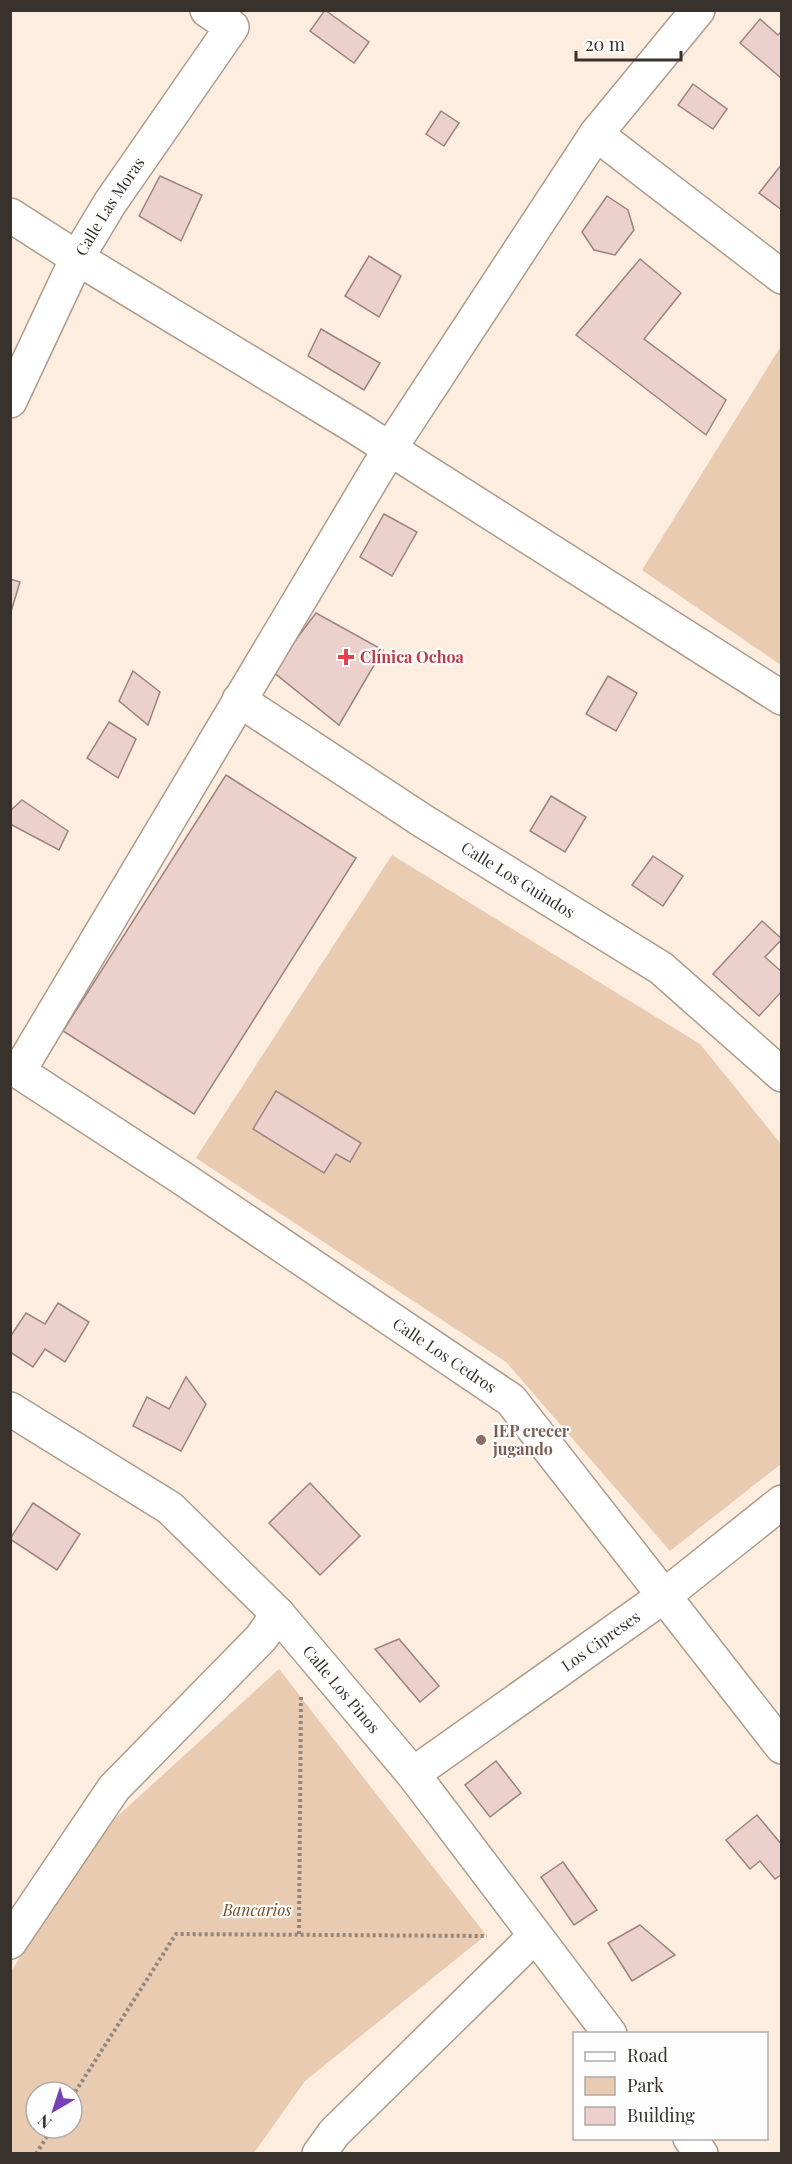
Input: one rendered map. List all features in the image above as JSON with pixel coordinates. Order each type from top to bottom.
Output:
[{"type":"street","points":[[15,1069],[389,450],[596,134],[698,10]]},
{"type":"street","name":"Calle Las Moras","points":[[10,401],[77,258],[220,19]]},
{"type":"street","points":[[596,134],[782,277]]},
{"type":"street","points":[[10,215],[354,426],[782,698]]},
{"type":"street","name":"Calle Los Guindos","points":[[239,700],[423,821],[662,968],[782,1076]]},
{"type":"street","name":"Calle Los Cedros","points":[[15,1069],[511,1400],[782,1748]]},
{"type":"street","name":"Calle Los Pinos","points":[[10,1409],[170,1508],[278,1614],[413,1774],[607,2032]]},
{"type":"street","name":"Los Cipreses","points":[[413,1774],[664,1596],[782,1502]]},
{"type":"street","points":[[10,1942],[114,1788],[261,1638],[278,1614]]},
{"type":"street","points":[[319,2154],[334,2133],[535,1936]]},
{"type":"street","points":[[691,2140],[701,2154]]},
{"type":"path","points":[[298,1934],[302,1643]]},
{"type":"path","points":[[83,2080],[176,1934],[535,1936]]},
{"type":"path","points":[[36,2154],[45,2140]]},
{"type":"green space","points":[[781,346],[781,665],[642,570]]},
{"type":"green space","points":[[392,855],[700,1044],[781,1144],[781,1464],[670,1551],[506,1362],[196,1158]]},
{"type":"green space","name":"Bancarios","points":[[279,1669],[486,1935],[305,2081],[254,2153],[11,2153],[10,1973],[99,1833]]},
{"type":"building","points":[[325,10],[369,42],[354,63],[310,31]]},
{"type":"building","points":[[760,19],[778,35],[782,31],[781,78],[740,43]]},
{"type":"building","points":[[693,84],[727,109],[713,129],[678,105]]},
{"type":"building","points":[[441,111],[459,123],[444,146],[426,134]]},
{"type":"building","points":[[782,164],[782,210],[759,193]]},
{"type":"building","points":[[160,176],[202,195],[181,241],[139,216]]},
{"type":"building","points":[[607,196],[628,210],[634,230],[615,255],[594,250],[582,232]]},
{"type":"building","points":[[369,256],[401,276],[379,317],[345,296]]},
{"type":"building","points":[[640,259],[681,293],[644,339],[726,400],[706,435],[576,335]]},
{"type":"building","points":[[321,329],[380,363],[364,390],[308,356]]},
{"type":"building","points":[[384,514],[417,532],[392,576],[360,557]]},
{"type":"building","points":[[10,579],[20,582],[10,615]]},
{"type":"building","points":[[316,613],[383,650],[339,725],[272,671]]},
{"type":"building","points":[[133,671],[160,692],[148,725],[119,701]]},
{"type":"building","points":[[608,676],[637,693],[616,731],[586,714]]},
{"type":"building","points":[[109,722],[136,739],[118,778],[87,758]]},
{"type":"building","points":[[226,775],[356,858],[194,1114],[63,1031]]},
{"type":"building","points":[[551,796],[586,817],[565,852],[530,831]]},
{"type":"building","points":[[22,800],[68,831],[59,850],[10,824],[10,811]]},
{"type":"building","points":[[653,856],[683,876],[663,906],[632,885]]},
{"type":"building","points":[[762,921],[782,939],[765,957],[782,972],[782,991],[759,1016],[713,974]]},
{"type":"building","points":[[276,1091],[361,1143],[350,1162],[336,1154],[324,1173],[253,1129]]},
{"type":"building","points":[[58,1303],[89,1322],[65,1362],[45,1349],[33,1367],[10,1352],[10,1337],[26,1313],[45,1324]]},
{"type":"building","points":[[186,1377],[206,1404],[181,1451],[133,1426],[147,1397],[169,1409]]},
{"type":"building","points":[[310,1483],[360,1536],[320,1575],[269,1523]]},
{"type":"building","points":[[33,1503],[80,1534],[57,1570],[10,1539]]},
{"type":"building","points":[[399,1639],[439,1686],[420,1702],[375,1649]]},
{"type":"building","points":[[496,1761],[521,1793],[490,1817],[465,1785]]},
{"type":"building","points":[[757,1815],[782,1845],[782,1874],[775,1879],[760,1861],[750,1869],[726,1840]]},
{"type":"building","points":[[563,1862],[597,1910],[574,1925],[541,1877]]},
{"type":"building","points":[[640,1925],[675,1955],[632,1981],[608,1943]]},
{"type":"place","name":"Clínica Ochoa","points":[[346,657]]},
{"type":"place","name":"IEP crecer jugando","points":[[481,1440]]}]
